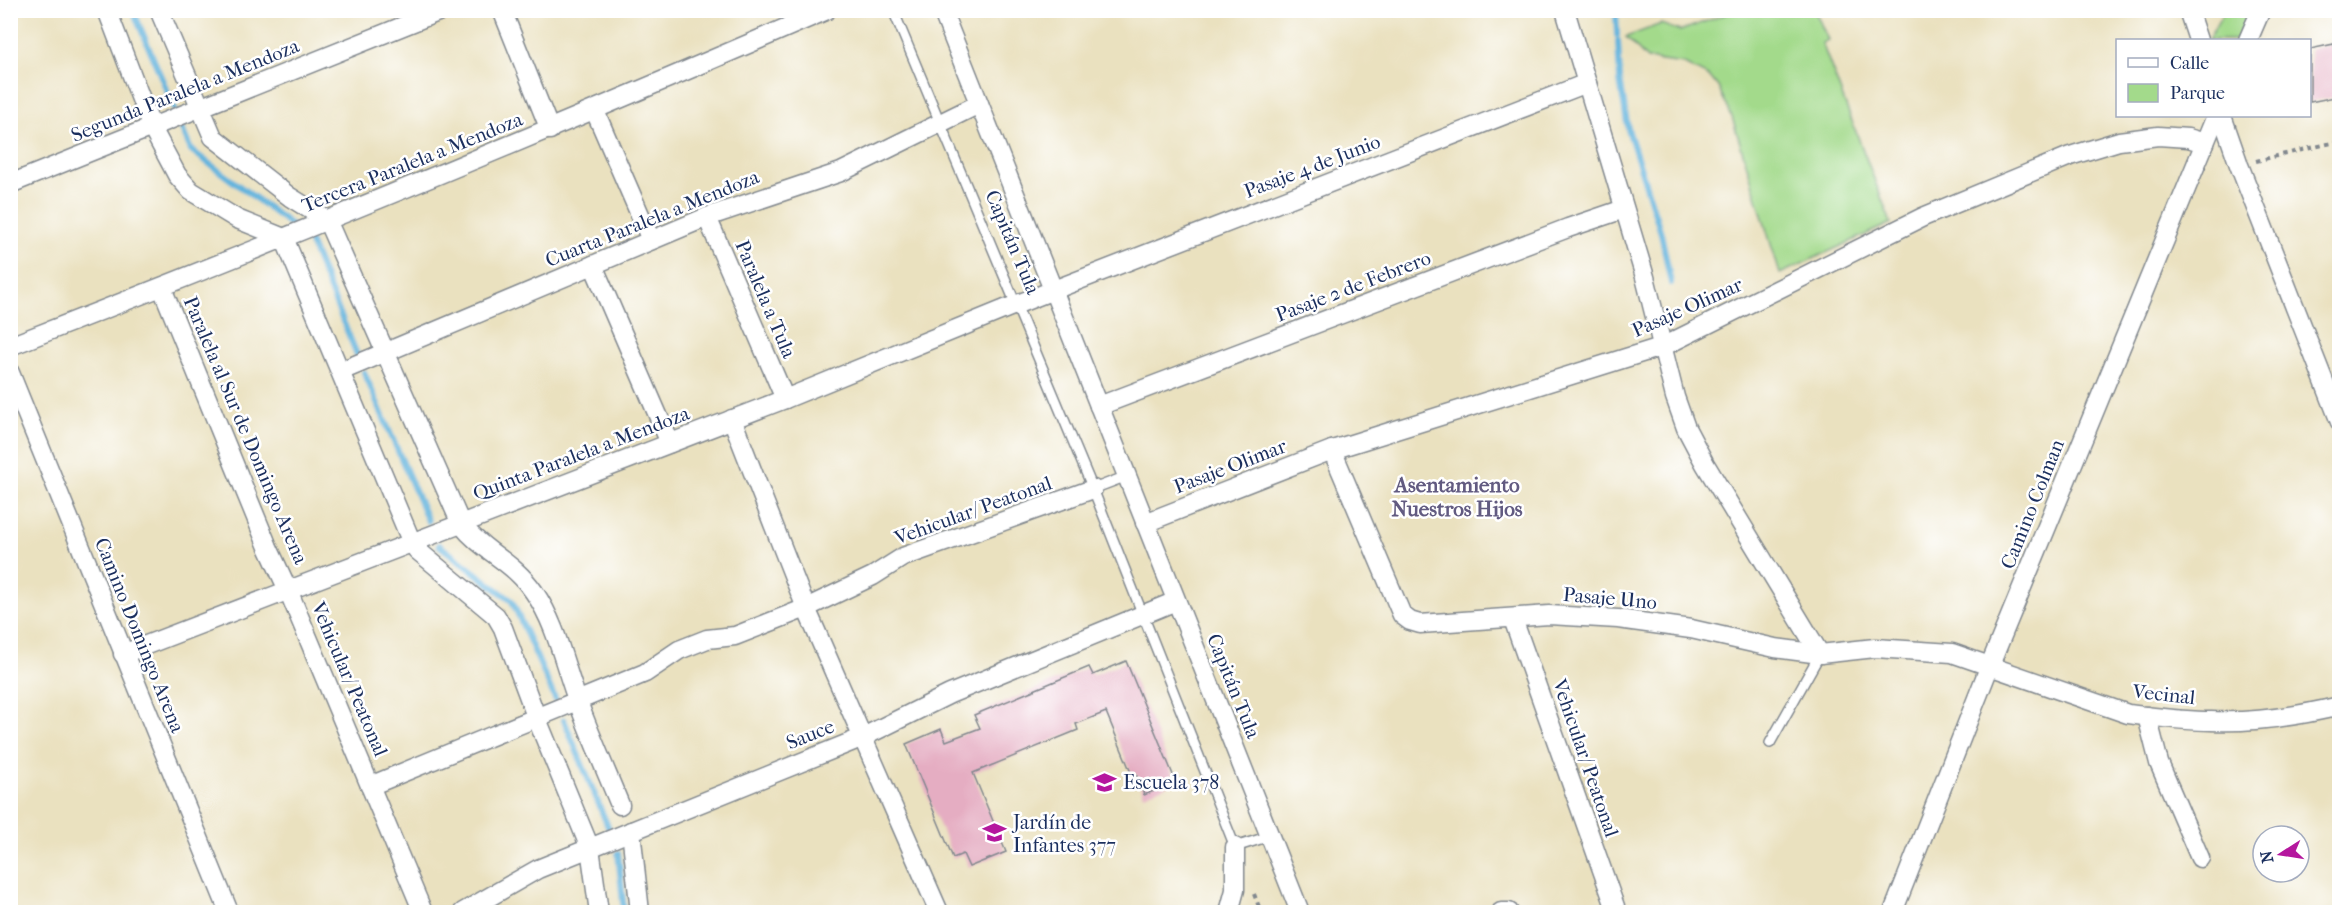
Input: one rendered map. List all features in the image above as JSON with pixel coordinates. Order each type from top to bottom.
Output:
[{"type":"street","points":[[107,10],[152,128],[177,175],[191,191],[237,219],[284,238],[412,543],[417,550],[496,616],[503,628],[537,719],[590,848],[599,912]]},
{"type":"street","points":[[159,10],[213,137],[290,197],[327,220],[460,524],[470,536],[520,573],[545,609],[555,630],[578,702],[620,805]]},
{"type":"street","name":"Segunda Paralela a Mendoza","points":[[10,184],[443,10]]},
{"type":"street","points":[[502,10],[550,130]]},
{"type":"street","name":"Tercera Paralela a Mendoza","points":[[10,346],[162,288],[550,130],[828,10]]},
{"type":"street","name":"Capitán Tula","points":[[942,10],[1270,836],[1303,912]]},
{"type":"street","points":[[1565,10],[1664,346],[1675,397],[1686,428],[1705,464],[1820,654]]},
{"type":"street","points":[[2188,10],[2198,39]]},
{"type":"street","points":[[2248,39],[2261,10]]},
{"type":"street","name":"Pasaje 4 de Junio","points":[[1053,290],[1587,83]]},
{"type":"street","name":"Cuarta Paralela a Mendoza","points":[[341,371],[707,217],[840,172],[979,104]]},
{"type":"street","points":[[595,111],[651,240]]},
{"type":"street","name":"Camino Colman","points":[[1898,908],[1990,664],[2217,117]]},
{"type":"street","points":[[2222,117],[2239,165],[2331,376],[2340,422]]},
{"type":"street","name":"Pasaje Olimar","points":[[1145,523],[1332,450],[1664,346],[1923,217],[2070,156],[2119,141],[2158,136],[2188,138],[2205,143]]},
{"type":"street","name":"Pasaje 2 de Febrero","points":[[1099,406],[1546,236],[1624,209]]},
{"type":"street","name":"Paralela a Tula","points":[[707,217],[785,399]]},
{"type":"street","points":[[593,265],[670,443]]},
{"type":"street","name":"Paralela al Sur de Domingo Arena","points":[[162,288],[288,590]]},
{"type":"street","name":"Quinta Paralela a Mendoza","points":[[123,654],[785,399],[1053,290]]},
{"type":"street","name":"Camino Domingo Arena","points":[[10,373],[229,912]]},
{"type":"street","points":[[732,419],[806,608],[937,912]]},
{"type":"street","name":"Pasaje Uno","points":[[1332,450],[1402,615],[1410,621],[1420,624],[1550,615],[1618,619],[1690,628],[1775,648],[1820,654],[1875,648],[1952,653],[1990,664]]},
{"type":"street","name":"Vehicular/ Peatonal","points":[[370,786],[645,673],[679,650],[707,639],[735,636],[806,608],[873,576],[903,557],[1093,489]]},
{"type":"street","name":"Vehicular/ Peatonal","points":[[288,590],[423,912]]},
{"type":"street","name":"Sauce","points":[[463,912],[538,869],[861,738],[950,694],[1176,601]]},
{"type":"street","name":"Vehicular/ Peatonal","points":[[1513,619],[1617,912]]},
{"type":"street","name":"Vecinal","points":[[1990,664],[2128,714],[2212,722],[2264,719],[2310,713],[2340,706]]},
{"type":"street","points":[[2147,716],[2159,763],[2200,858]]},
{"type":"street","points":[[631,831],[640,912]]},
{"type":"street","points":[[1229,912],[1235,890],[1235,847]]},
{"type":"street","points":[[1501,912],[1509,912]]},
{"type":"lane","name":"Capitán Tula","points":[[893,10],[1093,489],[1235,847]]},
{"type":"lane","points":[[1093,489],[1126,476]]},
{"type":"lane","points":[[1770,743],[1820,654]]},
{"type":"lane","points":[[1235,847],[1270,836]]},
{"type":"path","points":[[2239,165],[2340,141]]},
{"type":"green space","points":[[1734,11],[1815,11],[1828,40],[1822,43],[1891,223],[1780,274],[1732,117],[1718,87],[1710,77],[1684,64],[1647,59],[1626,37],[1661,24],[1680,31]]},
{"type":"green space","points":[[2224,11],[2249,11],[2236,39],[2209,39]]},
{"type":"building","points":[[2334,44],[2340,68],[2340,96],[2311,102],[2311,49]]},
{"type":"building","points":[[1126,661],[1176,782],[1144,795],[1136,774],[1132,775],[1106,712],[1076,724],[1078,730],[973,773],[1006,852],[969,867],[963,854],[953,858],[906,744],[941,729],[946,741],[980,728],[974,715],[1089,667],[1093,675]]},
{"type":"waterway","points":[[133,10],[175,110]]},
{"type":"waterway","points":[[1616,10],[1617,35]]},
{"type":"waterway","points":[[1618,41],[1620,80],[1628,129],[1661,233],[1671,283]]},
{"type":"waterway","points":[[182,129],[191,150],[294,227]]},
{"type":"waterway","points":[[306,237],[358,357]]},
{"type":"waterway","points":[[364,372],[428,521]]},
{"type":"waterway","points":[[439,545],[512,601],[557,703]]},
{"type":"waterway","points":[[564,720],[611,834]]},
{"type":"waterway","points":[[618,853],[624,912]]},
{"type":"place","name":"Escuela 378","points":[[1105,782]]},
{"type":"place","name":"Jardín de Infantes 377","points":[[995,833]]},
{"type":"district","name":"Asentamiento Nuestros Hijos","points":[[1457,497]]}]
